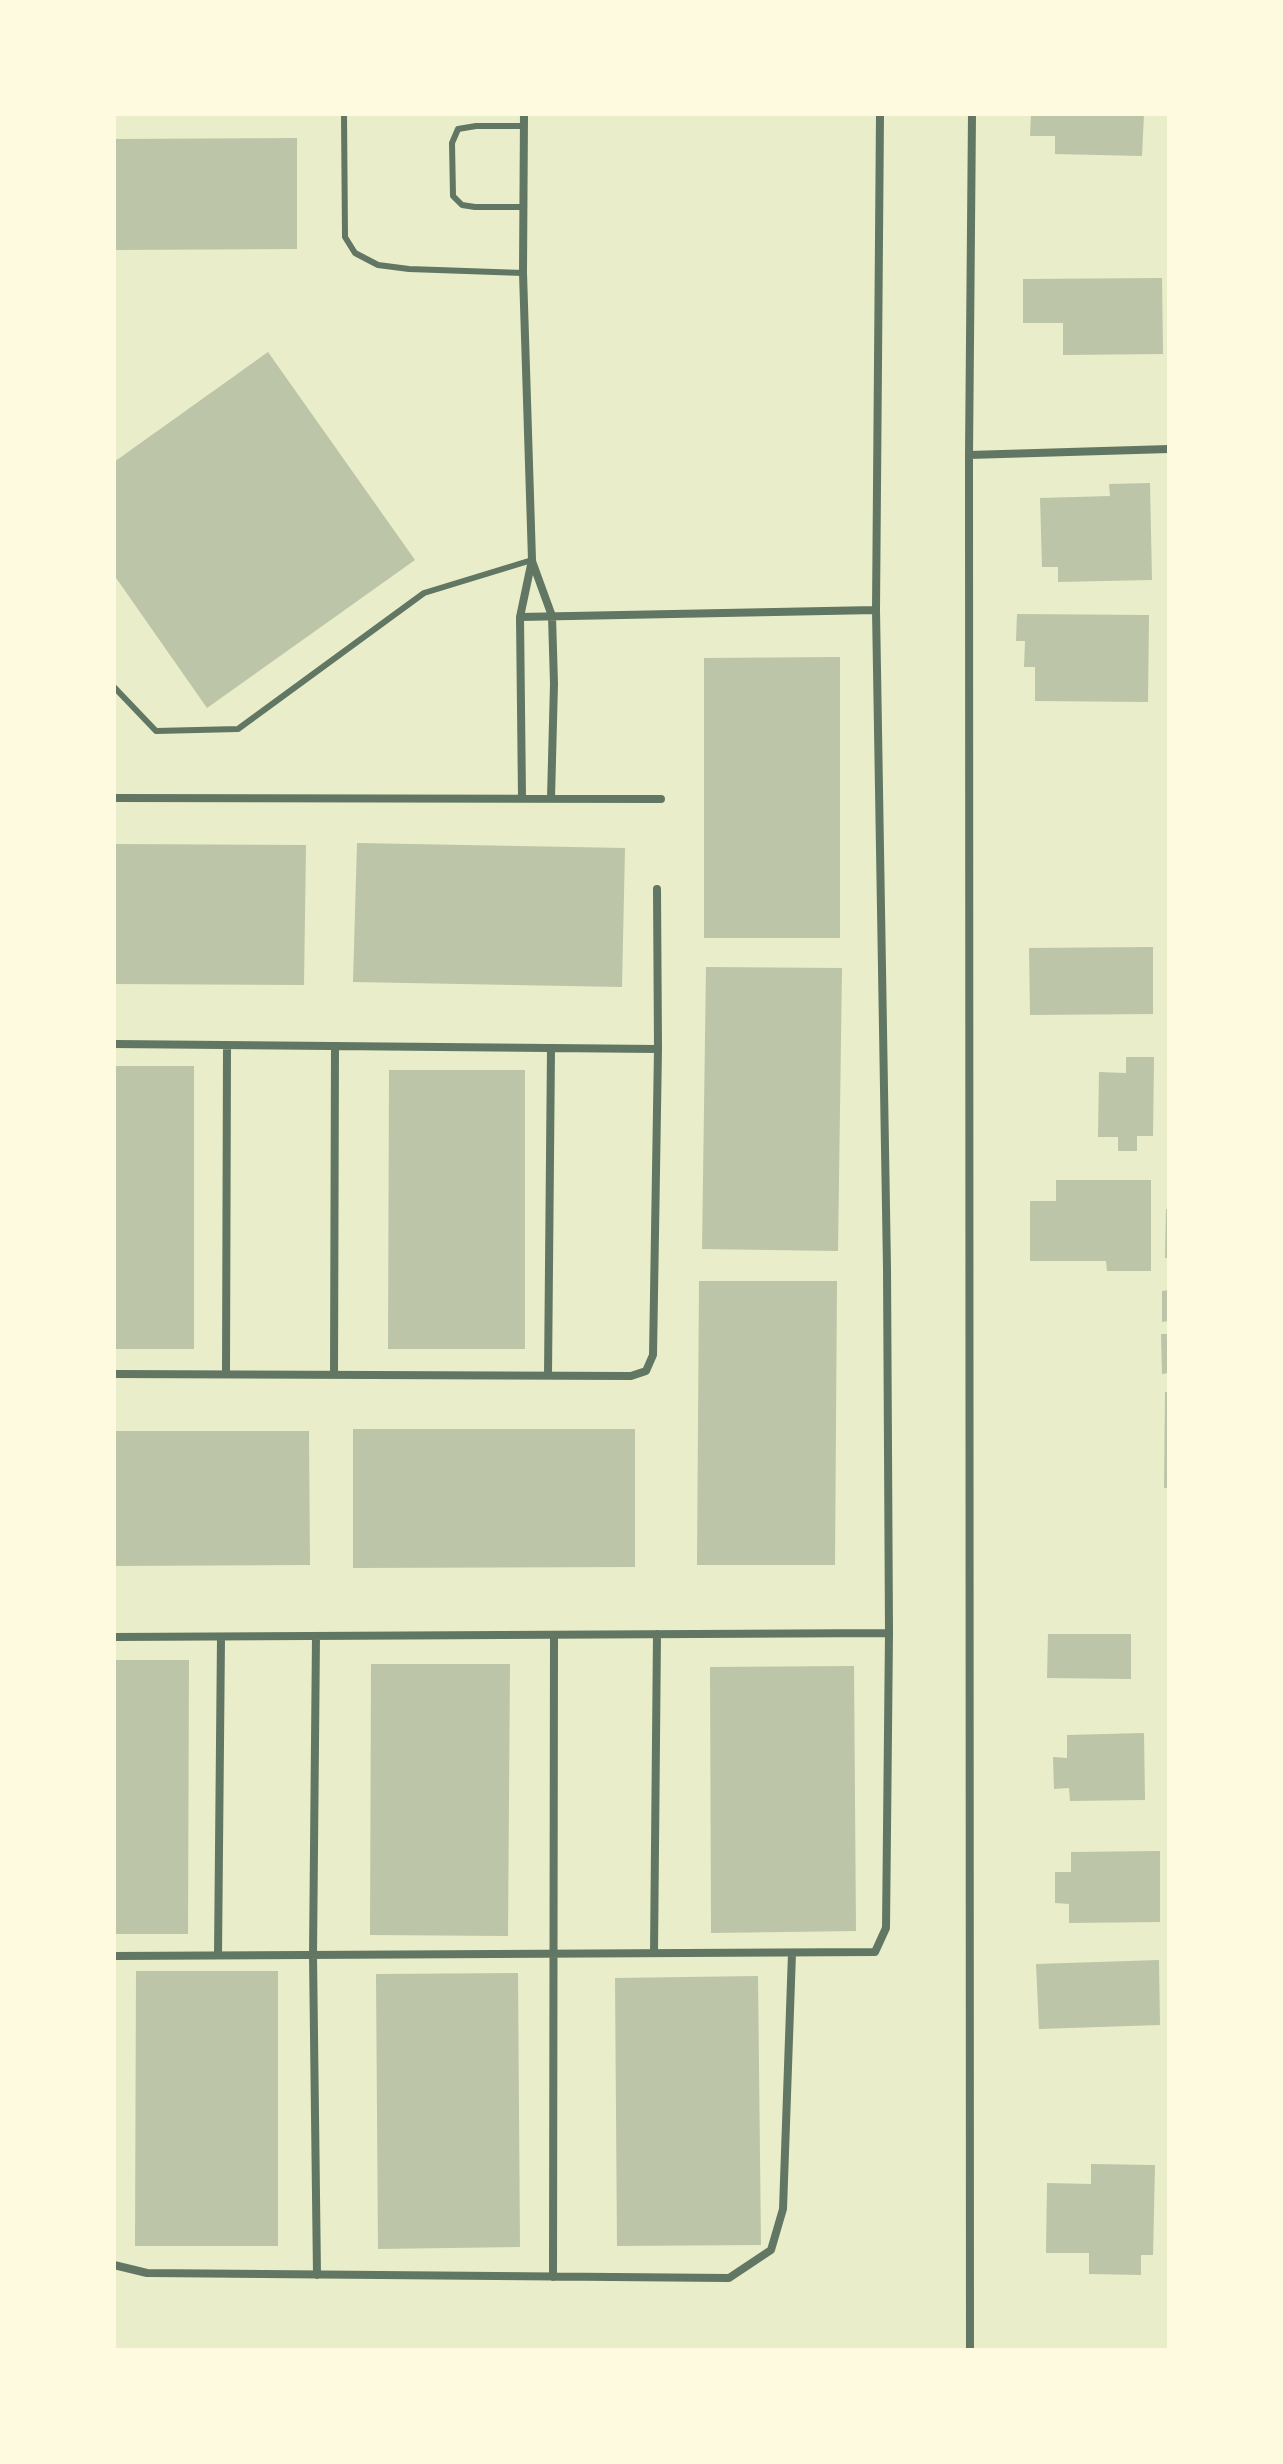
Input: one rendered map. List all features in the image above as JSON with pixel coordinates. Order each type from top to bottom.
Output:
[{"type":"street","points":[[522,798],[520,617],[532,560],[523,273],[524,114]]},
{"type":"street","points":[[114,1956],[875,1952],[886,1928],[889,1633],[887,1268],[876,610],[880,114]]},
{"type":"street","points":[[970,2350],[969,455],[972,114]]},
{"type":"street","points":[[969,455],[1169,449]]},
{"type":"street","points":[[532,560],[552,616],[551,798]]},
{"type":"street","points":[[520,617],[876,610]]},
{"type":"street","points":[[114,798],[661,799]]},
{"type":"street","points":[[114,1374],[631,1376],[646,1371],[653,1355],[657,889]]},
{"type":"street","points":[[114,1044],[658,1049]]},
{"type":"street","points":[[226,1374],[227,1045]]},
{"type":"street","points":[[334,1375],[335,1046]]},
{"type":"street","points":[[548,1375],[551,1048]]},
{"type":"street","points":[[114,1637],[889,1633]]},
{"type":"street","points":[[654,1953],[657,1634]]},
{"type":"street","points":[[553,2277],[554,1635]]},
{"type":"street","points":[[316,1636],[313,1955],[317,2275]]},
{"type":"street","points":[[218,1955],[221,1637]]},
{"type":"street","points":[[114,2265],[147,2273],[729,2278],[771,2250],[783,2209],[792,1953]]},
{"type":"lane","points":[[344,114],[345,237],[355,253],[378,265],[394,267],[523,273]]},
{"type":"lane","points":[[524,126],[458,129],[452,143],[453,196],[462,205],[524,207]]},
{"type":"lane","points":[[114,687],[156,731],[238,729],[424,593],[532,560]]},
{"type":"building","points":[[1031,114],[1144,114],[1142,156],[1055,154],[1055,136],[1030,136]]},
{"type":"building","points":[[297,138],[297,249],[114,250],[114,139]]},
{"type":"building","points":[[1162,278],[1163,354],[1063,355],[1063,323],[1023,323],[1023,279]]},
{"type":"building","points":[[268,352],[415,560],[207,708],[114,575],[114,462]]},
{"type":"building","points":[[1150,483],[1152,580],[1058,582],[1058,567],[1042,567],[1040,498],[1110,496],[1109,484]]},
{"type":"building","points":[[1017,614],[1149,615],[1148,702],[1035,701],[1035,667],[1024,667],[1025,641],[1016,641]]},
{"type":"building","points":[[840,657],[840,938],[704,938],[704,658]]},
{"type":"building","points":[[357,843],[625,848],[622,987],[353,982]]},
{"type":"building","points":[[114,844],[306,845],[304,985],[114,984]]},
{"type":"building","points":[[1153,947],[1153,1014],[1030,1015],[1029,948]]},
{"type":"building","points":[[706,967],[842,968],[838,1251],[702,1249]]},
{"type":"building","points":[[1126,1057],[1154,1057],[1153,1136],[1137,1136],[1137,1151],[1118,1151],[1118,1137],[1098,1137],[1099,1072],[1126,1073]]},
{"type":"building","points":[[114,1066],[194,1066],[194,1349],[114,1349]]},
{"type":"building","points":[[389,1070],[525,1070],[525,1349],[388,1349]]},
{"type":"building","points":[[1056,1180],[1151,1180],[1151,1271],[1107,1271],[1106,1261],[1030,1261],[1030,1201],[1056,1201]]},
{"type":"building","points":[[1166,1209],[1169,1209],[1169,1258],[1165,1258]]},
{"type":"building","points":[[699,1281],[837,1281],[835,1565],[697,1565]]},
{"type":"building","points":[[1169,1290],[1169,1321],[1162,1322],[1162,1291]]},
{"type":"building","points":[[1161,1334],[1169,1334],[1169,1373],[1162,1374]]},
{"type":"building","points":[[1165,1392],[1169,1392],[1169,1488],[1164,1488]]},
{"type":"building","points":[[353,1429],[635,1429],[635,1567],[353,1568]]},
{"type":"building","points":[[114,1431],[309,1431],[310,1565],[114,1566]]},
{"type":"building","points":[[1048,1634],[1131,1634],[1131,1679],[1047,1678]]},
{"type":"building","points":[[114,1660],[189,1660],[188,1934],[114,1934]]},
{"type":"building","points":[[371,1664],[510,1664],[508,1936],[370,1935]]},
{"type":"building","points":[[854,1666],[856,1931],[711,1933],[710,1667]]},
{"type":"building","points":[[1144,1733],[1145,1800],[1070,1801],[1069,1788],[1054,1789],[1053,1757],[1067,1758],[1067,1735]]},
{"type":"building","points":[[1160,1851],[1160,1922],[1069,1923],[1069,1904],[1055,1903],[1055,1872],[1071,1872],[1071,1852]]},
{"type":"building","points":[[1159,1960],[1160,2025],[1039,2029],[1036,1964]]},
{"type":"building","points":[[136,1971],[278,1971],[278,2246],[135,2246]]},
{"type":"building","points":[[518,1973],[520,2247],[378,2249],[376,1974]]},
{"type":"building","points":[[758,1976],[761,2245],[617,2246],[615,1978]]},
{"type":"building","points":[[1091,2164],[1155,2165],[1153,2255],[1141,2255],[1141,2275],[1089,2274],[1089,2253],[1046,2253],[1047,2183],[1091,2184]]}]
